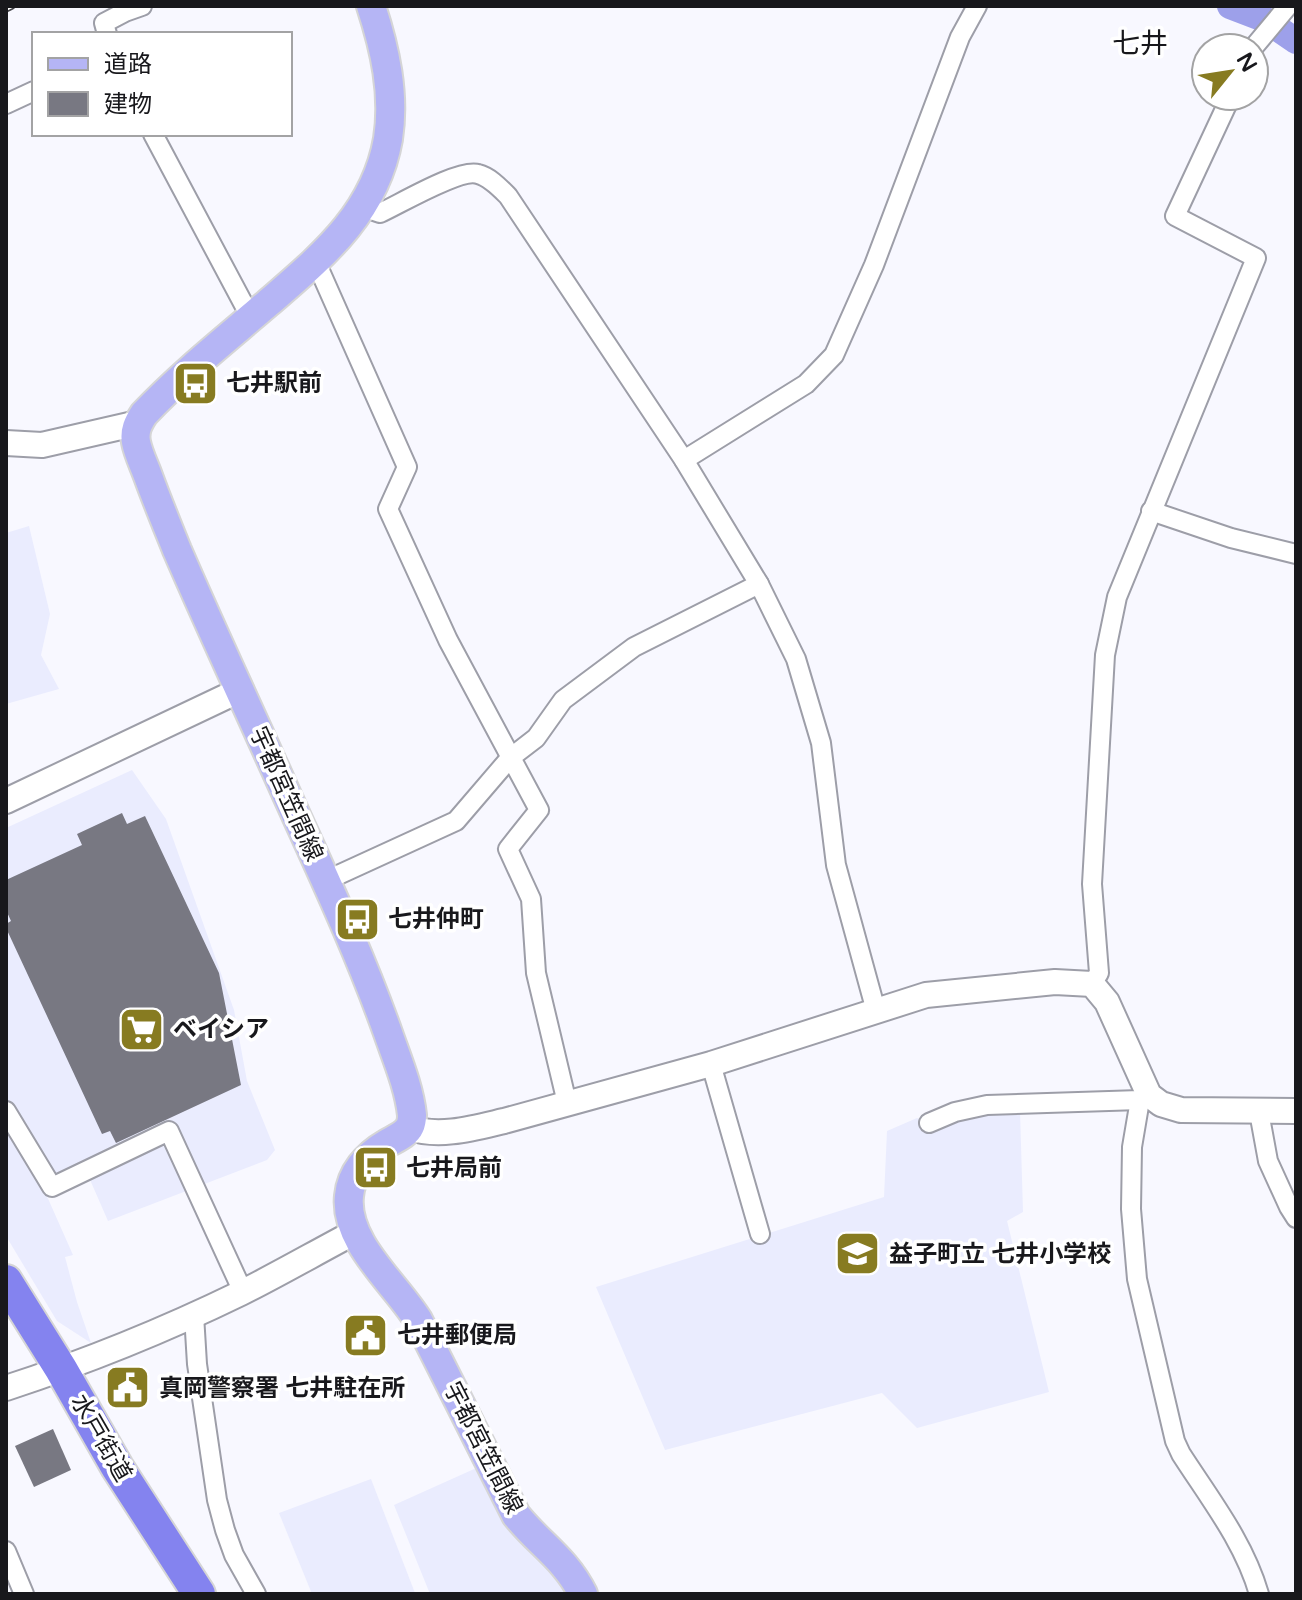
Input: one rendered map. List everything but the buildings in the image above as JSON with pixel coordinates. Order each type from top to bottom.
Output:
[{"type":"highway","name":"水戸街道","points":[[6,1281],[117,1467],[199,1594]]},
{"type":"main road","points":[[138,423],[155,403],[316,262],[362,207],[382,162],[388,139],[389,83],[371,6]]},
{"type":"main road","name":"宇都宮笠間線","points":[[138,423],[136,444],[163,516],[345,922],[399,1065],[411,1110],[410,1128],[373,1153],[360,1165],[352,1180],[349,1213],[355,1232],[418,1320],[516,1515],[564,1563],[583,1594]]},
{"type":"street","points":[[106,32],[104,23],[142,6]]},
{"type":"street","points":[[684,460],[806,384],[834,355],[874,265],[960,37],[977,6]]},
{"type":"street","points":[[1266,32],[1288,6]]},
{"type":"street","points":[[6,104],[32,92]]},
{"type":"street","points":[[1092,984],[1099,973],[1092,884],[1105,655],[1117,597],[1256,258],[1175,216],[1224,112]]},
{"type":"street","points":[[154,136],[251,318]]},
{"type":"street","points":[[362,207],[380,213],[456,176],[476,173],[492,181],[508,196],[684,460],[759,584],[796,659],[821,743],[836,865],[876,1011]]},
{"type":"street","points":[[316,262],[407,467],[388,509],[448,640],[539,810],[508,849],[531,899],[536,973],[567,1103]]},
{"type":"street","points":[[6,443],[42,445],[138,423]]},
{"type":"street","points":[[1151,511],[1231,538],[1296,554]]},
{"type":"street","points":[[325,881],[456,821],[510,758],[536,738],[563,700],[634,647],[759,584]]},
{"type":"street","points":[[6,801],[240,690]]},
{"type":"street","points":[[410,1128],[436,1132],[466,1129],[567,1103],[711,1064],[926,995],[1055,982],[1092,984],[1107,1002],[1144,1098],[1132,1147],[1131,1209],[1137,1279],[1172,1427],[1181,1454],[1246,1559],[1259,1594]]},
{"type":"street","points":[[711,1064],[760,1234]]},
{"type":"street","points":[[929,1123],[955,1112],[987,1105],[1144,1098],[1181,1110],[1296,1111]]},
{"type":"street","points":[[6,1111],[52,1187],[169,1131],[243,1292]]},
{"type":"street","points":[[1259,1112],[1268,1161],[1296,1218]]},
{"type":"street","points":[[6,1388],[194,1315],[355,1232]]},
{"type":"street","points":[[194,1315],[197,1364],[217,1500],[234,1555],[256,1594]]},
{"type":"street","points":[[6,1551],[24,1594]]},
{"type":"shaded area","points":[[29,526],[50,614],[41,655],[59,689],[6,704],[6,533]]},
{"type":"shaded area","points":[[132,770],[166,819],[234,1010],[247,1081],[275,1150],[267,1160],[108,1221],[84,1166],[42,1185],[73,1255],[65,1257],[91,1343],[57,1321],[6,1236],[6,828]]},
{"type":"shaded area","name":"益子町立 七井小学校","points":[[1020,1111],[1023,1212],[1007,1221],[1049,1392],[917,1428],[882,1393],[665,1450],[596,1287],[884,1197],[887,1131],[917,1118],[937,1128],[959,1117]]},
{"type":"shaded area","points":[[483,1465],[532,1553],[550,1567],[566,1594],[430,1594],[394,1505]]},
{"type":"shaded area","points":[[371,1479],[415,1593],[312,1594],[279,1513]]},
{"type":"waterway","points":[[1230,6],[1264,19],[1296,41]]},
{"type":"railway","points":[[6,9],[12,6]]},
{"type":"place","name":"七井駅前","points":[[195,383]]},
{"type":"place","name":"七井仲町","points":[[357,919]]},
{"type":"place","name":"ベイシア","points":[[142,1029]]},
{"type":"place","name":"七井局前","points":[[375,1168]]},
{"type":"place","name":"益子町立 七井小学校","points":[[858,1254]]},
{"type":"place","name":"七井郵便局","points":[[366,1335]]},
{"type":"place","name":"真岡警察署 七井駐在所","points":[[128,1388]]},
{"type":"district","name":"七井","points":[[1140,44]]}]
